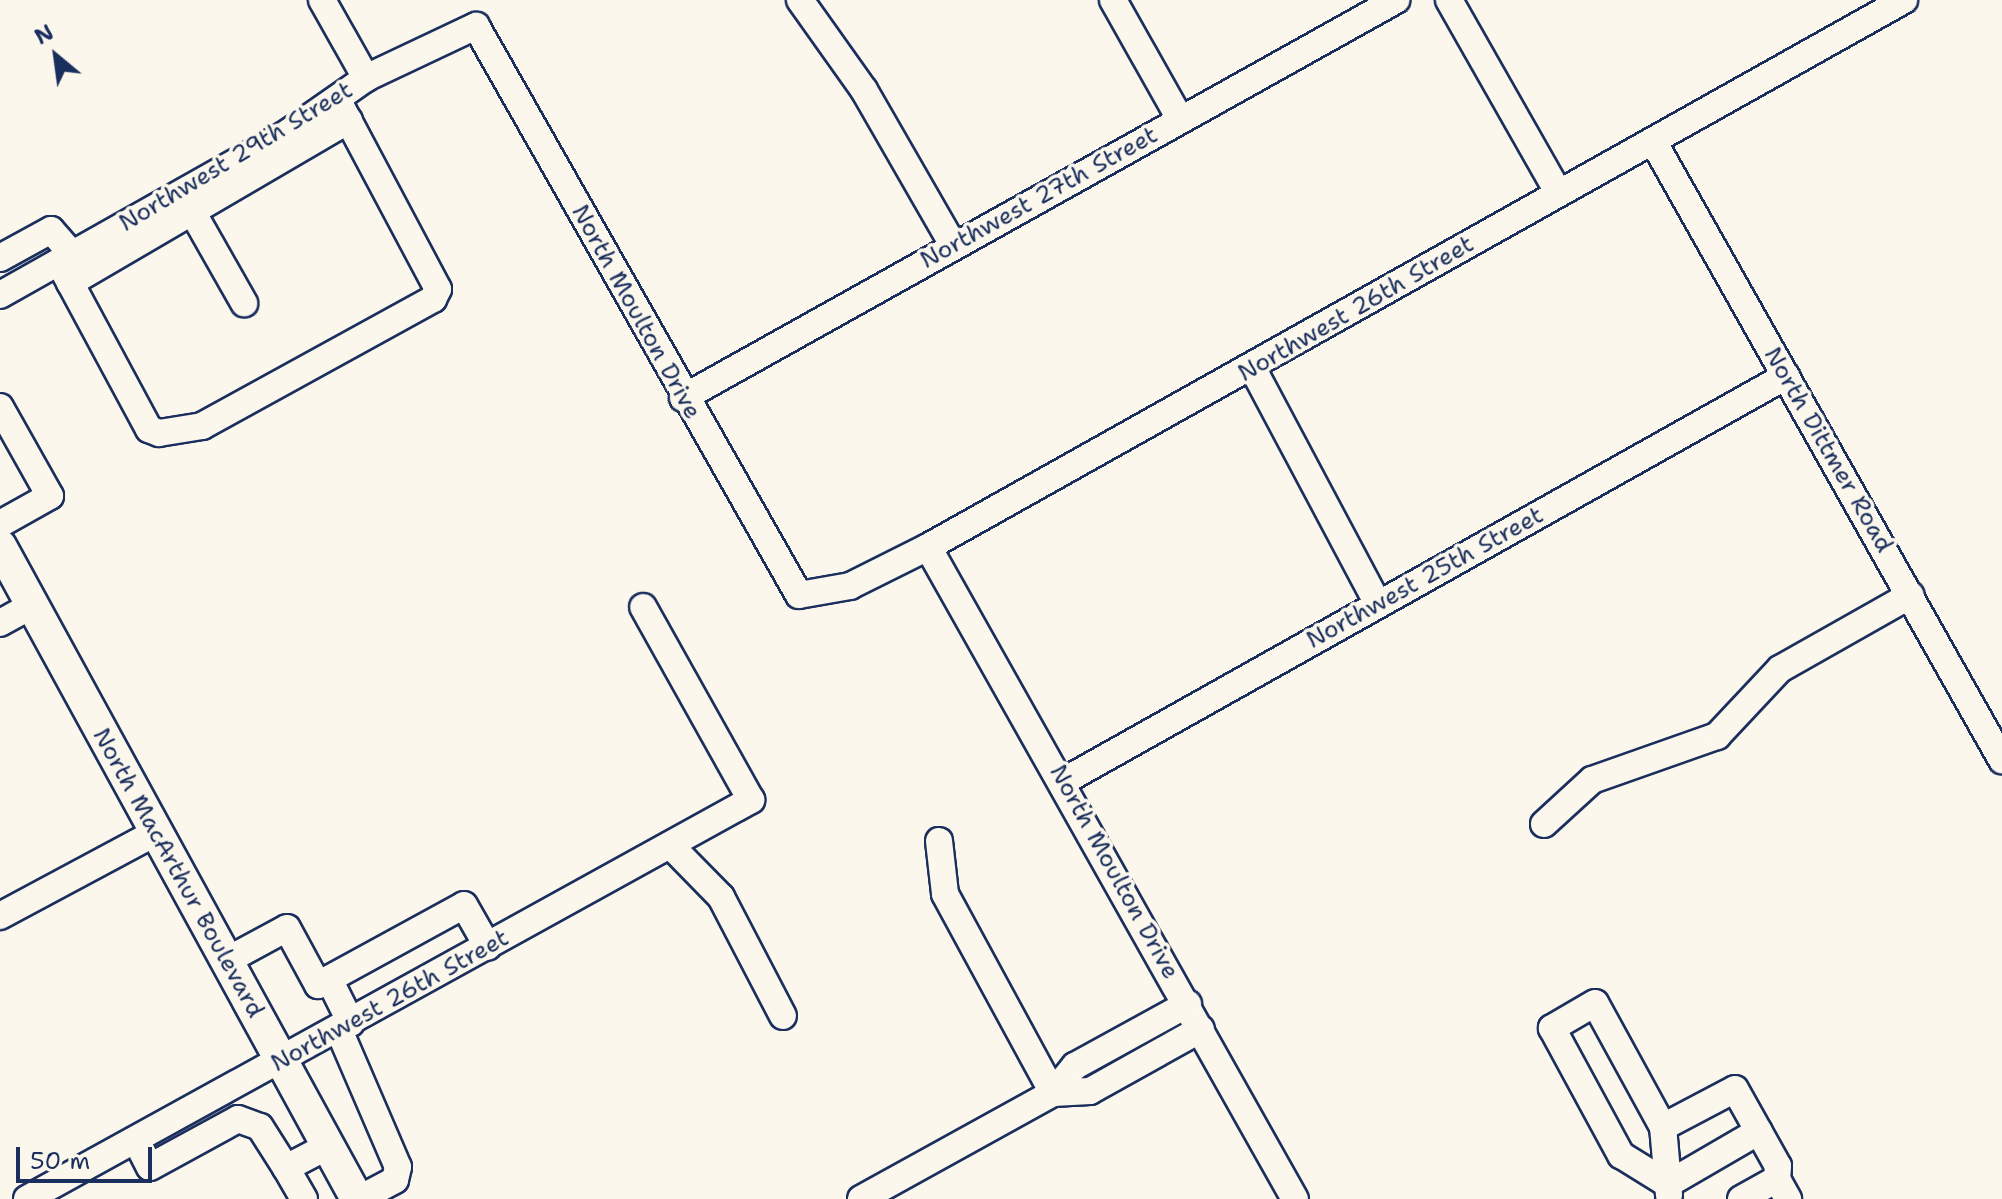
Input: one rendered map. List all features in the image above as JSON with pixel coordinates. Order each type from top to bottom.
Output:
[{"type":"main road","name":"North MacArthur Boulevard","points":[[1,544],[155,833],[358,1199]]},
{"type":"street","points":[[322,0],[366,78]]},
{"type":"street","points":[[800,0],[864,90],[953,245]]},
{"type":"street","points":[[1113,0],[1180,119]]},
{"type":"street","name":"Northwest 27th Street","points":[[683,398],[1396,0]]},
{"type":"street","points":[[1449,0],[1558,192]]},
{"type":"street","name":"Northwest 26th Street","points":[[799,595],[850,586],[928,547],[1253,369],[1558,192],[1904,0]]},
{"type":"street","name":"Northwest 29th Street","points":[[0,295],[69,273],[343,110],[366,78],[476,26]]},
{"type":"street","name":"North Moulton Drive","points":[[476,26],[683,398],[799,595]]},
{"type":"street","points":[[0,258],[51,230],[69,273],[149,429],[171,434],[202,426],[433,299],[438,289],[343,110]]},
{"type":"street","name":"North Dittmer Road","points":[[1653,141],[2002,760]]},
{"type":"street","points":[[187,202],[244,303]]},
{"type":"street","points":[[1253,369],[1378,604]]},
{"type":"street","name":"Northwest 25th Street","points":[[1064,781],[1786,376]]},
{"type":"street","points":[[0,407],[50,496],[1,544]]},
{"type":"street","name":"North Moulton Drive","points":[[928,547],[1064,781],[1295,1199]]},
{"type":"street","points":[[1544,824],[1592,780],[1717,736],[1780,669],[1911,595]]},
{"type":"street","points":[[0,623],[32,605]]},
{"type":"street","name":"Northwest 26th Street","points":[[27,1199],[282,1062],[751,800],[643,607]]},
{"type":"street","points":[[0,916],[155,833]]},
{"type":"street","points":[[939,841],[945,894],[1053,1093]]},
{"type":"street","points":[[670,845],[721,897],[783,1016]]},
{"type":"street","points":[[226,961],[287,928],[318,985],[464,905],[488,947]]},
{"type":"street","points":[[329,979],[398,1167],[395,1180],[358,1199]]},
{"type":"street","points":[[1595,1003],[1663,1127],[1669,1192],[1621,1155],[1552,1028],[1595,1003]]},
{"type":"street","points":[[861,1199],[1053,1093],[1075,1066],[1188,1004]]},
{"type":"street","points":[[1053,1093],[1090,1091],[1201,1029]]},
{"type":"street","points":[[1114,1046],[1127,1070]]},
{"type":"street","points":[[1663,1127],[1735,1089],[1778,1166],[1782,1189],[1741,1199]]},
{"type":"street","points":[[136,1140],[150,1167],[238,1119],[260,1127],[304,1199]]},
{"type":"street","points":[[1669,1192],[1759,1131]]},
{"type":"street","points":[[286,1168],[328,1146]]}]
